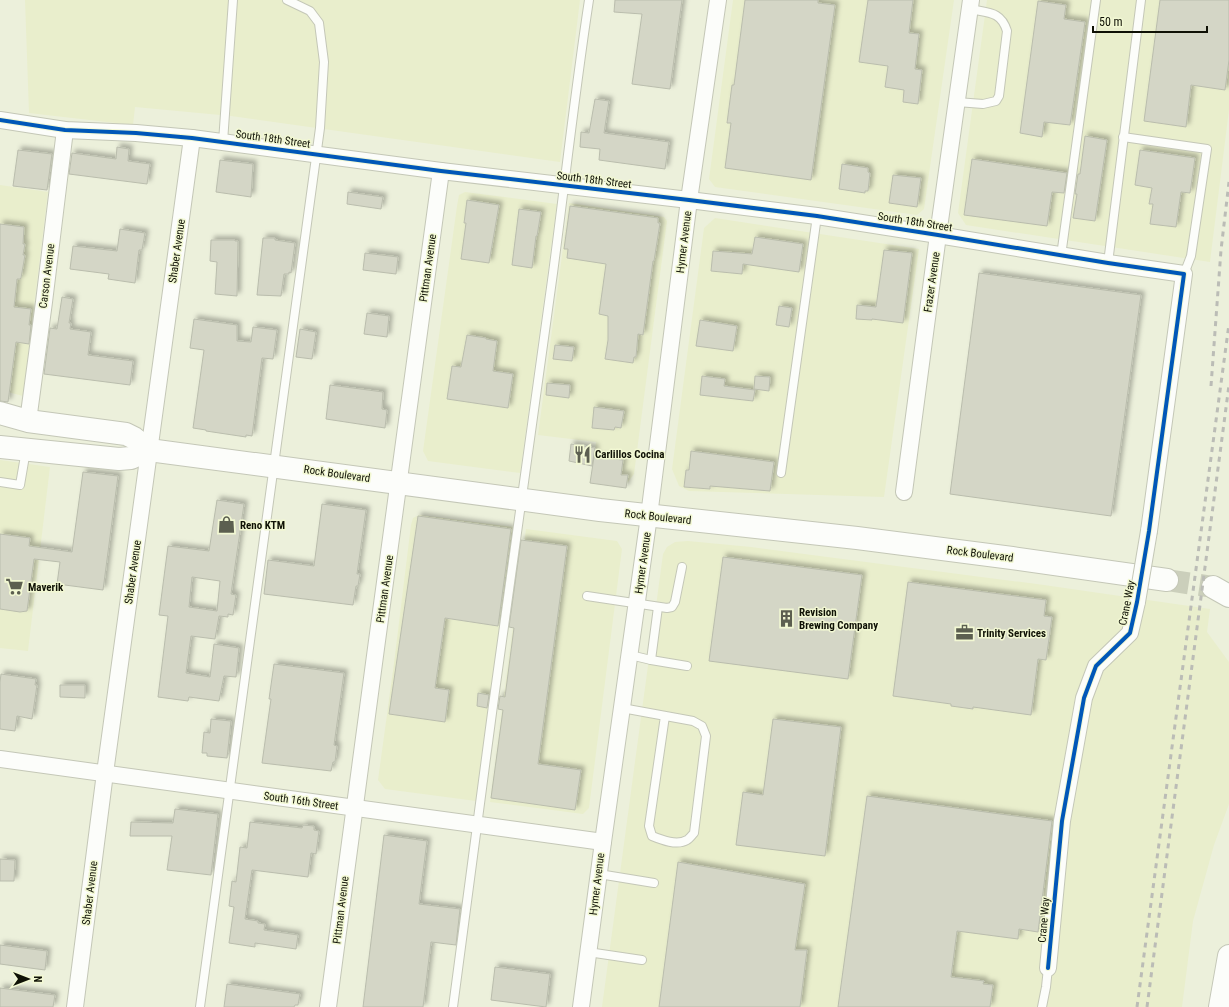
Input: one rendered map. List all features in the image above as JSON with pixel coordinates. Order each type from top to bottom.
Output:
[{"type":"main road","name":"Rock Boulevard","points":[[0,413],[28,421],[126,434],[150,450],[522,500],[649,516],[857,538],[1167,580]]},
{"type":"main road","points":[[0,447],[119,459],[131,458],[150,450]]},
{"type":"main road","points":[[1229,586],[1214,587],[1229,596]]},
{"type":"main road","points":[[1220,1007],[1229,956]]},
{"type":"street","name":"Hymer Avenue","points":[[581,1007],[649,516],[689,200],[718,0]]},
{"type":"street","name":"Frazer Avenue","points":[[904,492],[938,235],[971,4]]},
{"type":"street","name":"South 18th Street","points":[[0,120],[65,130],[136,133],[192,138],[441,171],[817,216],[1061,256],[1184,274]]},
{"type":"street","name":"Carson Avenue","points":[[28,421],[65,130]]},
{"type":"street","name":"Shaber Avenue","points":[[75,1007],[105,773],[192,138]]},
{"type":"street","name":"Pittman Avenue","points":[[328,1007],[441,171]]},
{"type":"street","name":"Crane Way","points":[[1048,968],[1062,821],[1084,698],[1096,666],[1130,633],[1137,602],[1149,531],[1184,274]]},
{"type":"street","name":"South 16th Street","points":[[0,759],[603,842]]},
{"type":"lane","points":[[223,142],[233,0]]},
{"type":"lane","points":[[200,1007],[317,154],[324,62],[319,23],[310,11],[287,0]]},
{"type":"lane","points":[[453,1007],[589,0]]},
{"type":"lane","points":[[1061,256],[1096,0]]},
{"type":"lane","points":[[1108,263],[1141,0]]},
{"type":"lane","points":[[957,102],[983,104],[996,100],[999,96],[1007,31],[1002,20],[996,15],[971,4]]},
{"type":"lane","points":[[1123,137],[1207,149],[1191,256],[1184,274]]},
{"type":"lane","points":[[781,473],[817,216]]},
{"type":"lane","points":[[0,482],[20,485],[26,450]]},
{"type":"lane","points":[[587,596],[658,607],[672,607],[675,602],[682,567]]},
{"type":"lane","points":[[651,660],[658,607]]},
{"type":"lane","points":[[630,655],[687,666]]},
{"type":"lane","points":[[622,708],[693,721],[702,726],[706,736],[694,833],[687,840],[677,843],[652,836],[649,826],[665,716]]},
{"type":"lane","points":[[599,874],[654,883]]},
{"type":"lane","points":[[588,952],[642,960]]},
{"type":"lane","points":[[1042,1007],[1048,968]]},
{"type":"shaded area","points":[[25,0],[580,0],[560,162],[231,116],[135,107],[133,125],[29,113]]},
{"type":"shaded area","points":[[733,0],[954,0],[924,209],[917,215],[715,187],[709,179]]},
{"type":"shaded area","points":[[987,0],[1229,0],[1229,110],[1210,262],[966,225],[958,213]]},
{"type":"shaded area","points":[[0,185],[48,192],[23,396],[0,390]]},
{"type":"shaded area","points":[[465,192],[557,204],[520,473],[428,461],[423,451],[457,206],[459,195]]},
{"type":"shaded area","points":[[569,203],[664,217],[667,221],[634,474],[625,486],[591,482],[596,442],[538,435]]},
{"type":"shaded area","points":[[715,218],[919,249],[884,497],[689,491],[679,486],[672,469],[704,228]]},
{"type":"shaded area","points":[[0,460],[50,467],[28,651],[0,648]]},
{"type":"shaded area","points":[[419,515],[514,527],[476,801],[385,789],[378,780],[411,525],[413,518]]},
{"type":"shaded area","points":[[526,529],[617,541],[622,549],[589,808],[583,814],[490,802]]},
{"type":"shaded area","points":[[688,541],[751,547],[1044,585],[1210,609],[1207,632],[1229,662],[1229,804],[1214,845],[1193,921],[1182,1007],[602,1007],[663,554],[667,547],[675,542]]},
{"type":"building","points":[[615,0],[682,0],[670,89],[632,84],[642,14],[614,12]]},
{"type":"building","points":[[745,0],[818,0],[818,3],[835,5],[811,180],[725,168],[731,123],[727,123],[732,85],[734,85]]},
{"type":"building","points":[[868,0],[913,0],[909,33],[919,34],[915,69],[922,70],[918,104],[903,102],[904,90],[885,87],[888,66],[859,62]]},
{"type":"building","points":[[1160,0],[1229,0],[1229,60],[1225,90],[1191,85],[1186,127],[1144,121]]},
{"type":"building","points":[[1038,1],[1066,5],[1064,19],[1085,22],[1070,125],[1044,122],[1042,137],[1020,133]]},
{"type":"building","points":[[595,99],[609,101],[604,133],[669,142],[665,169],[599,160],[600,149],[580,147],[581,132],[589,133]]},
{"type":"building","points":[[1085,136],[1107,140],[1095,221],[1073,218],[1077,194],[1075,194],[1078,174],[1080,174]]},
{"type":"building","points":[[117,147],[129,149],[128,161],[150,164],[147,184],[69,174],[72,153],[116,159]]},
{"type":"building","points":[[18,150],[52,154],[47,190],[13,186]]},
{"type":"building","points":[[1140,150],[1195,158],[1190,193],[1181,192],[1176,227],[1150,224],[1153,204],[1149,204],[1152,188],[1135,185]]},
{"type":"building","points":[[972,159],[1067,173],[1064,193],[1052,192],[1047,226],[964,215]]},
{"type":"building","points":[[220,160],[253,164],[251,197],[216,192]]},
{"type":"building","points":[[842,164],[868,168],[868,172],[870,173],[868,191],[865,191],[865,193],[839,189]]},
{"type":"building","points":[[893,175],[921,178],[917,207],[889,203]]},
{"type":"building","points":[[348,192],[383,197],[381,209],[347,204]]},
{"type":"building","points":[[467,200],[499,205],[489,263],[461,259],[466,223],[464,223]]},
{"type":"building","points":[[570,206],[658,218],[658,223],[660,223],[653,261],[643,335],[638,334],[636,357],[634,357],[633,363],[605,359],[608,340],[608,316],[599,314],[606,264],[567,258],[568,249],[564,249]]},
{"type":"building","points":[[519,209],[541,212],[532,268],[512,265]]},
{"type":"building","points":[[0,224],[24,227],[23,244],[25,244],[23,255],[25,255],[21,278],[17,279],[14,307],[31,309],[29,344],[16,342],[8,402],[0,401]]},
{"type":"building","points":[[120,229],[145,233],[142,250],[139,250],[135,283],[108,279],[109,274],[70,269],[73,246],[117,251]]},
{"type":"building","points":[[755,237],[803,244],[799,272],[743,264],[742,274],[711,271],[713,251],[752,254]]},
{"type":"building","points":[[263,238],[275,238],[275,240],[295,243],[291,273],[289,272],[289,274],[284,274],[281,296],[257,295]]},
{"type":"building","points":[[211,240],[238,241],[237,296],[215,294],[217,262],[210,261]]},
{"type":"building","points":[[884,250],[912,253],[903,323],[872,319],[856,319],[857,305],[876,307]]},
{"type":"building","points":[[365,253],[398,257],[396,274],[363,270]]},
{"type":"building","points":[[979,273],[1141,295],[1111,516],[950,494]]},
{"type":"building","points":[[62,297],[73,299],[69,323],[71,323],[70,329],[91,332],[88,355],[133,361],[130,385],[44,374],[50,328],[57,329]]},
{"type":"building","points":[[779,306],[792,308],[789,327],[776,325]]},
{"type":"building","points":[[367,313],[389,316],[387,337],[364,334]]},
{"type":"building","points":[[194,319],[237,325],[237,341],[251,342],[253,327],[277,330],[273,359],[262,358],[252,436],[246,435],[246,437],[193,428],[204,350],[190,348]]},
{"type":"building","points":[[700,320],[737,326],[733,351],[696,346]]},
{"type":"building","points":[[300,329],[316,332],[312,359],[296,357]]},
{"type":"building","points":[[467,335],[497,341],[493,371],[513,374],[508,408],[447,399],[452,366],[461,367]]},
{"type":"building","points":[[555,345],[574,347],[572,361],[553,359]]},
{"type":"building","points":[[702,376],[725,379],[724,386],[755,390],[753,401],[700,395]]},
{"type":"building","points":[[755,376],[770,377],[769,391],[754,389]]},
{"type":"building","points":[[547,383],[570,385],[569,398],[546,395]]},
{"type":"building","points":[[330,385],[383,392],[382,409],[387,410],[385,428],[326,419]]},
{"type":"building","points":[[594,407],[624,411],[621,428],[615,427],[614,430],[592,428]]},
{"type":"building","name":"Carlillos Cocina","points":[[571,444],[595,448],[592,466],[569,461]]},
{"type":"building","points":[[691,451],[774,462],[770,491],[710,486],[710,489],[684,487],[686,470],[689,470]]},
{"type":"building","points":[[594,457],[623,460],[621,475],[628,475],[626,488],[590,483]]},
{"type":"building","points":[[83,472],[118,476],[103,590],[57,584],[60,562],[34,559],[27,611],[20,612],[0,609],[0,534],[30,538],[29,546],[72,552]]},
{"type":"building","points":[[217,500],[244,504],[231,594],[236,595],[233,615],[228,614],[228,617],[219,616],[215,639],[191,636],[186,673],[210,677],[214,644],[239,648],[236,677],[224,676],[219,701],[189,697],[188,701],[158,697],[168,616],[159,615],[168,546],[209,551]],"holes":[[[192,577],[220,581],[217,611],[189,607]]]},
{"type":"building","points":[[322,504],[366,510],[357,574],[360,574],[358,586],[356,586],[353,605],[264,594],[268,560],[314,566]]},
{"type":"building","points":[[418,516],[511,529],[498,626],[445,618],[435,688],[449,690],[445,722],[389,714]]},
{"type":"building","points":[[521,540],[567,546],[538,764],[581,770],[575,810],[491,798],[503,710],[498,709],[500,696],[505,697],[514,628],[509,627]]},
{"type":"building","name":"Revision Brewing Company","points":[[723,557],[862,575],[848,679],[709,661]]},
{"type":"building","points":[[908,582],[1046,600],[1044,616],[1052,617],[1046,660],[1038,659],[1031,715],[973,707],[973,709],[951,706],[951,704],[893,696]]},
{"type":"building","points":[[274,664],[344,673],[334,745],[337,746],[335,762],[333,762],[331,771],[262,763],[271,699],[269,699]]},
{"type":"building","points":[[1,674],[36,679],[35,685],[37,685],[32,719],[17,716],[15,731],[0,729]]},
{"type":"building","points":[[60,685],[85,685],[85,698],[60,697]]},
{"type":"building","points":[[478,693],[489,695],[487,708],[477,706]]},
{"type":"building","points":[[211,719],[231,721],[227,758],[207,756],[207,753],[202,753],[204,732],[210,733]]},
{"type":"building","points":[[773,719],[841,727],[825,856],[736,845],[743,792],[763,795]]},
{"type":"building","points":[[867,796],[1052,821],[1038,932],[1019,929],[1018,939],[957,931],[951,977],[984,981],[983,984],[993,985],[990,1007],[838,1007]]},
{"type":"building","points":[[175,809],[218,814],[211,875],[167,870],[172,836],[130,836],[131,822],[173,823]]},
{"type":"building","points":[[250,822],[302,828],[303,825],[314,826],[314,830],[319,831],[316,854],[311,853],[308,877],[252,870],[245,919],[258,921],[258,923],[265,924],[264,930],[298,935],[296,949],[255,943],[255,947],[229,943],[234,907],[229,906],[232,881],[236,882],[240,847],[247,848]]},
{"type":"building","points":[[384,835],[427,841],[419,904],[460,909],[456,945],[431,942],[423,1007],[363,1007]]},
{"type":"building","points":[[0,859],[15,860],[14,881],[0,881]]},
{"type":"building","points":[[678,862],[805,884],[795,950],[807,950],[800,1007],[659,1007]]},
{"type":"building","points":[[0,945],[47,951],[45,970],[0,964]]},
{"type":"building","points":[[495,967],[550,974],[546,1007],[491,1000]]},
{"type":"building","points":[[227,984],[300,994],[298,1005],[295,1005],[294,1007],[224,1007]]},
{"type":"building","points":[[0,988],[55,995],[53,1007],[0,1007]]},
{"type":"tunnel","points":[[1167,580],[1213,587]]},
{"type":"railway","points":[[1211,386],[1221,250],[1229,182]]},
{"type":"railway","points":[[1137,1007],[1229,324]]},
{"type":"railway","points":[[1147,1007],[1229,385]]},
{"type":"cycle path","points":[[0,120],[65,130],[136,133],[192,138],[441,171],[817,216],[1184,274],[1149,531],[1137,602],[1130,633],[1096,666],[1084,698],[1062,821],[1048,968]]},
{"type":"place","name":"Carlillos Cocina","points":[[582,454]]},
{"type":"place","name":"Reno KTM","points":[[227,525]]},
{"type":"place","name":"Maverik","points":[[15,587]]},
{"type":"place","name":"Revision Brewing Company","points":[[786,618]]},
{"type":"place","name":"Trinity Services","points":[[964,633]]}]
